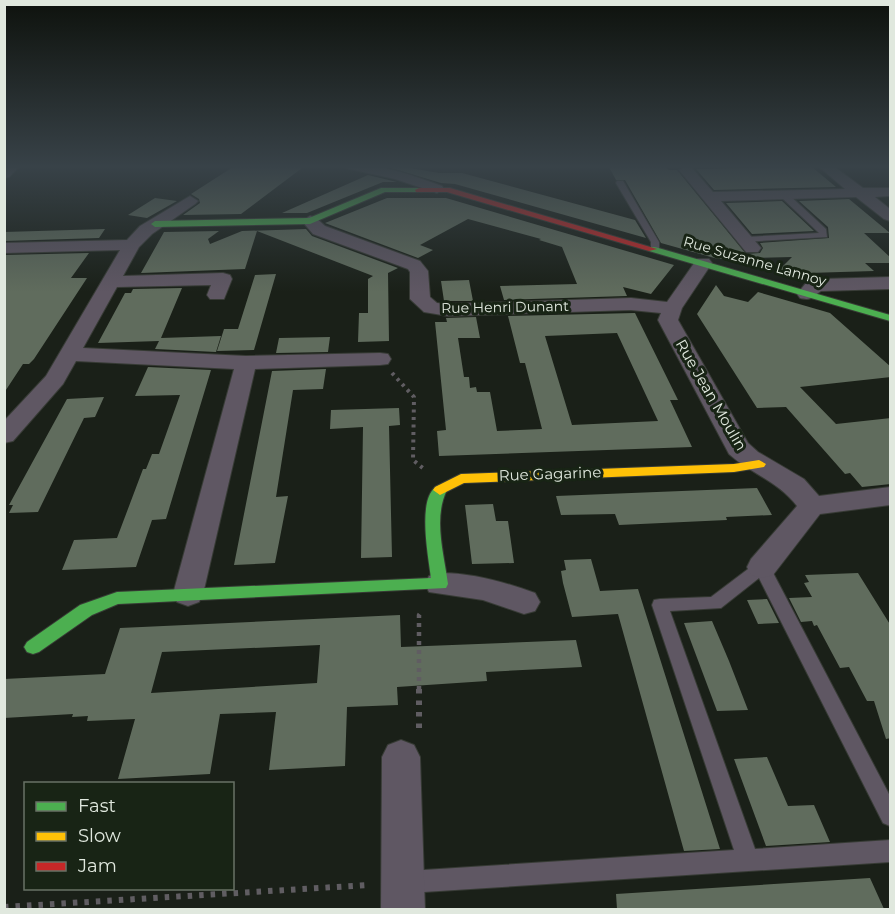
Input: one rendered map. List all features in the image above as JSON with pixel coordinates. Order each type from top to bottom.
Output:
[{"type":"street","points":[[4,436],[45,391],[70,354],[141,233],[180,208]]},
{"type":"street","name":"Rue Suzanne Lannoy","points":[[310,221],[342,208]]},
{"type":"street","name":"Rue Suzanne Lannoy","points":[[510,208],[890,319]]},
{"type":"street","points":[[718,208],[749,244]]},
{"type":"street","points":[[154,224],[310,221]]},
{"type":"street","name":"Rue Henri Dunant","points":[[310,221],[319,230],[414,265],[419,271],[420,299],[431,308],[448,310],[631,304],[672,308]]},
{"type":"street","points":[[4,248],[132,245]]},
{"type":"street","points":[[672,308],[703,264]]},
{"type":"street","points":[[111,282],[223,279],[217,295]]},
{"type":"street","points":[[807,294],[813,287],[821,285],[891,283]]},
{"type":"street","name":"Rue Jean Moulin","points":[[672,308],[668,320],[738,448],[759,464],[795,485],[812,506]]},
{"type":"street","points":[[70,354],[246,363],[380,359]]},
{"type":"street","points":[[188,594],[246,363]]},
{"type":"street","name":"Rue Gagarine","points":[[444,486],[468,477],[734,468],[759,464]]},
{"type":"street","points":[[440,584],[433,505],[438,492],[444,486]]},
{"type":"street","points":[[762,567],[812,506],[891,496]]},
{"type":"street","points":[[33,647],[86,610],[106,600],[117,598],[440,584],[485,588],[524,602]]},
{"type":"street","points":[[401,757],[403,896]]},
{"type":"lane","points":[[635,208],[655,242],[656,250]]},
{"type":"lane","points":[[749,244],[824,236],[823,231],[798,208]]},
{"type":"lane","points":[[748,860],[660,605],[715,603],[762,567],[891,816]]},
{"type":"lane","points":[[403,896],[748,860],[891,851]]},
{"type":"path","points":[[380,359],[414,397],[413,460],[444,486]]},
{"type":"path","points":[[401,757],[419,747],[419,615],[440,584]]},
{"type":"path","points":[[4,907],[403,896]]},
{"type":"building","points":[[140,208],[165,208],[147,218],[128,215]]},
{"type":"building","points":[[193,208],[249,208],[241,214],[183,215]]},
{"type":"building","points":[[294,208],[320,208],[307,213],[282,213]]},
{"type":"building","points":[[363,208],[479,208],[674,265],[651,294],[623,287],[627,296],[504,300],[500,286],[577,284],[562,247],[468,219],[420,245],[433,250],[418,258],[325,223]]},
{"type":"building","points":[[539,208],[590,208],[635,220],[646,238]]},
{"type":"building","points":[[641,208],[708,208],[746,254],[760,253],[763,248],[760,243],[829,238],[828,227],[806,208],[859,208],[890,233],[864,233],[891,258],[891,263],[865,263],[874,271],[775,274],[792,257],[718,259],[661,243]]},
{"type":"building","points":[[730,208],[789,208],[814,231],[752,234]]},
{"type":"building","points":[[105,229],[99,238],[4,241],[4,232]]},
{"type":"building","points":[[306,229],[312,236],[398,268],[388,273],[389,341],[358,342],[359,313],[368,313],[368,279],[373,276],[257,231],[245,269],[141,273],[164,232],[219,231],[208,239],[210,244],[242,231]]},
{"type":"building","points":[[89,253],[71,278],[87,278],[34,359],[29,364],[23,364],[4,393],[4,255]]},
{"type":"building","points":[[276,274],[254,350],[217,351],[224,329],[238,329],[255,275]]},
{"type":"building","points":[[469,280],[473,301],[444,301],[441,281]]},
{"type":"building","points":[[716,285],[724,296],[748,302],[758,292],[830,313],[891,367],[891,377],[800,387],[836,424],[891,418],[891,484],[862,487],[850,473],[845,474],[786,407],[757,408],[697,314]]},
{"type":"building","points":[[182,288],[161,338],[221,336],[216,352],[155,349],[159,341],[98,343],[125,293],[131,293],[133,289]]},
{"type":"building","points":[[635,313],[678,400],[670,400],[692,447],[439,456],[437,431],[446,430],[435,322],[447,322],[446,318],[476,317],[480,338],[458,338],[464,377],[469,377],[470,388],[476,387],[477,392],[490,392],[497,431],[542,429],[525,363],[520,363],[508,316]],"holes":[[[617,333],[658,421],[572,425],[545,336]]]},
{"type":"building","points":[[330,337],[328,352],[276,353],[279,338]]},
{"type":"building","points":[[148,367],[211,370],[166,519],[152,520],[136,567],[62,570],[74,540],[117,538],[143,469],[146,469],[152,454],[159,454],[180,395],[135,396]]},
{"type":"building","points":[[326,369],[323,389],[293,390],[276,497],[288,496],[275,563],[234,565],[272,371]]},
{"type":"building","points":[[104,397],[95,417],[84,418],[38,512],[9,513],[13,505],[9,505],[67,399]]},
{"type":"building","points":[[399,408],[400,425],[389,426],[392,557],[361,558],[363,427],[330,429],[331,410]]},
{"type":"building","points":[[757,488],[772,515],[726,517],[727,520],[619,525],[615,514],[561,515],[556,496]]},
{"type":"building","points":[[493,504],[496,521],[508,521],[514,563],[472,564],[465,505]]},
{"type":"building","points":[[591,559],[600,591],[638,589],[720,849],[684,851],[618,614],[572,617],[561,571],[566,570],[564,560]]},
{"type":"building","points":[[858,573],[891,626],[891,738],[886,739],[874,701],[867,701],[849,667],[840,668],[817,625],[814,626],[812,621],[801,622],[789,598],[812,597],[804,583],[809,582],[805,575]]},
{"type":"building","points":[[767,599],[779,623],[758,624],[747,600]]},
{"type":"building","points":[[400,615],[401,647],[576,640],[582,667],[486,672],[487,681],[397,687],[398,705],[347,707],[345,766],[269,770],[276,712],[220,714],[210,774],[118,779],[135,719],[87,721],[88,716],[72,717],[73,714],[4,718],[4,679],[105,674],[120,628]],"holes":[[[320,645],[317,683],[151,693],[162,652]]]},
{"type":"building","points":[[712,621],[748,710],[717,711],[684,623]]},
{"type":"building","points":[[767,757],[788,806],[814,805],[830,842],[766,846],[734,759]]},
{"type":"building","points":[[870,878],[884,909],[617,909],[616,894]]},
{"type":"traffic: fast","points":[[155,224],[310,221],[342,208]]},
{"type":"traffic: fast","points":[[652,249],[890,318]]},
{"type":"traffic: fast","points":[[33,647],[86,610],[117,598],[440,584],[433,522],[433,509],[440,490]]},
{"type":"traffic: slow","points":[[440,490],[461,479],[734,468],[759,464]]},
{"type":"traffic: jam","points":[[508,208],[652,249]]}]
